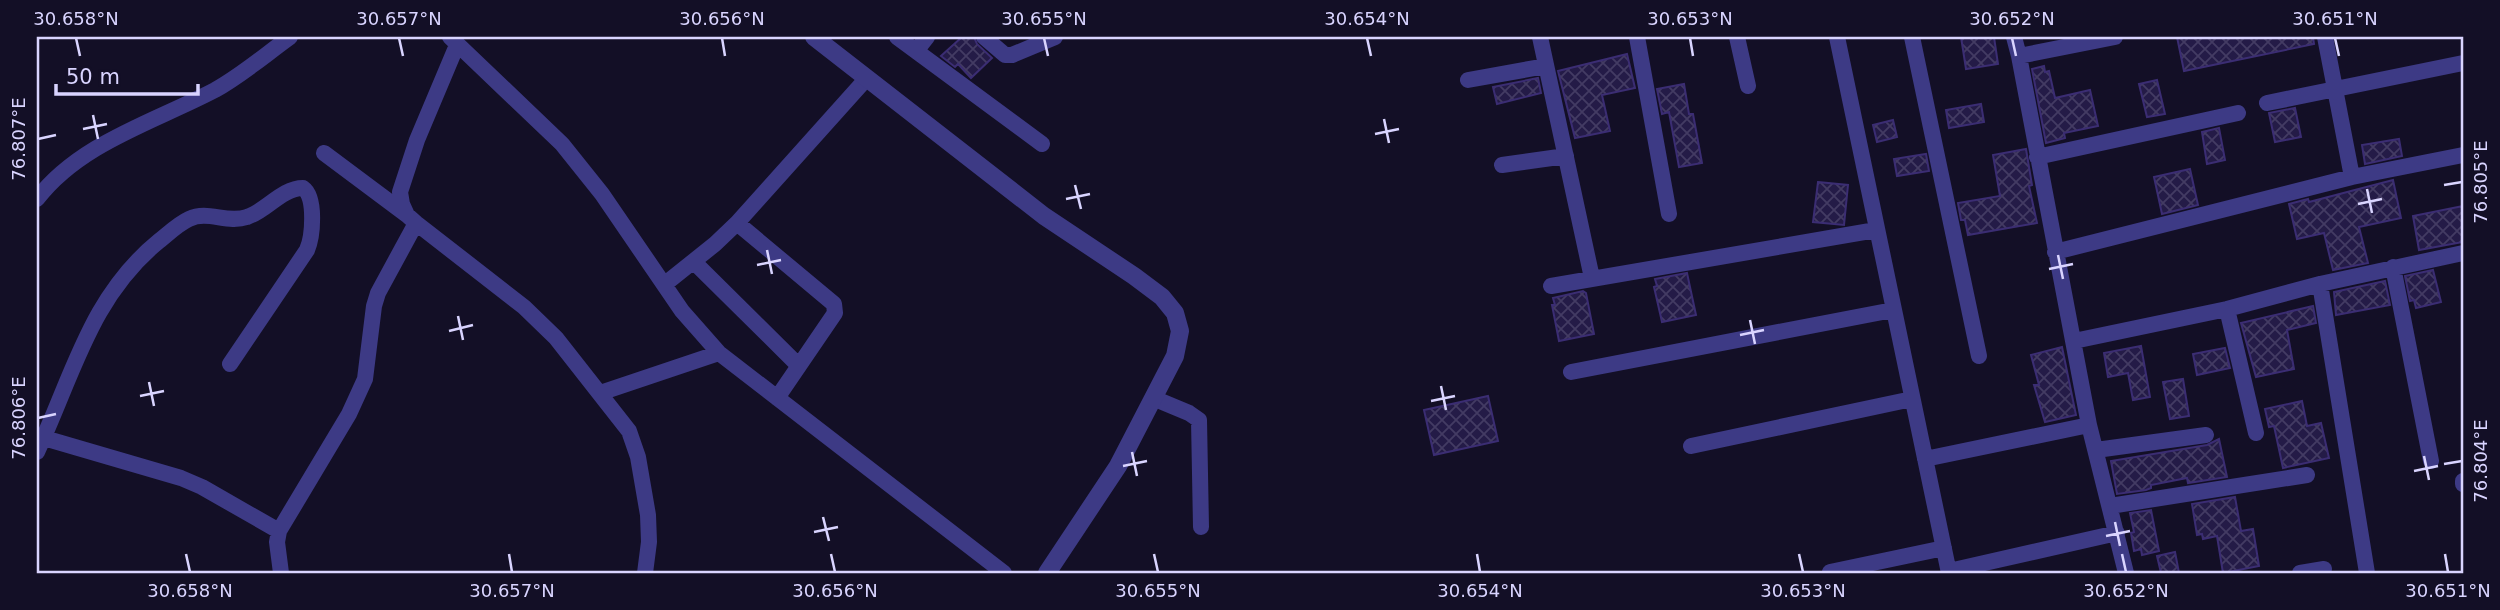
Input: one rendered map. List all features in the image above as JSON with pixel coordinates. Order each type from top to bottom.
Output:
[{"type":"street","points":[[37,199],[44,178],[215,89],[251,67],[290,37]]},
{"type":"street","points":[[814,37],[1034,208],[1135,276],[1162,297],[1175,313],[1180,331],[1175,356],[1118,466],[1047,573]]},
{"type":"street","points":[[897,37],[1042,144]]},
{"type":"street","points":[[916,51],[928,37]]},
{"type":"street","points":[[984,37],[1004,55],[1012,55],[1055,37]]},
{"type":"street","points":[[1540,37],[1592,278]]},
{"type":"street","points":[[1637,37],[1669,214]]},
{"type":"street","points":[[1737,37],[1748,86]]},
{"type":"street","points":[[1837,37],[1949,572],[2117,533]]},
{"type":"street","points":[[1912,37],[1979,356]]},
{"type":"street","points":[[2014,37],[2089,425],[2126,573]]},
{"type":"street","points":[[2019,56],[2115,37]]},
{"type":"street","points":[[2325,37],[2337,88],[2352,177]]},
{"type":"street","points":[[411,219],[402,204],[400,192],[454,41],[562,144],[595,185],[699,332],[719,353],[1004,573]]},
{"type":"street","points":[[2267,103],[2463,63]]},
{"type":"street","points":[[1468,80],[1546,66]]},
{"type":"street","points":[[665,284],[737,223],[867,78]]},
{"type":"street","points":[[2037,157],[2238,113]]},
{"type":"street","points":[[324,153],[524,307],[556,338],[600,393],[629,431],[638,457],[648,515],[649,542],[645,573]]},
{"type":"street","points":[[2055,251],[2352,177],[2463,155]]},
{"type":"street","points":[[1502,165],[1566,156]]},
{"type":"street","points":[[230,364],[307,250],[312,232],[310,200],[303,187],[295,188],[245,218],[228,220],[199,216],[190,219],[143,254],[114,288],[89,328],[40,445],[181,478],[279,531]]},
{"type":"street","points":[[281,573],[277,542],[279,531],[359,394],[368,364],[374,306],[411,219]]},
{"type":"street","points":[[737,223],[834,304],[835,313],[777,398]]},
{"type":"street","points":[[1551,286],[1876,230]]},
{"type":"street","points":[[2074,341],[2227,309],[2320,284],[2463,253]]},
{"type":"street","points":[[694,262],[799,366]]},
{"type":"street","points":[[2393,267],[2431,461]]},
{"type":"street","points":[[2320,284],[2367,573]]},
{"type":"street","points":[[2227,309],[2256,433]]},
{"type":"street","points":[[1571,372],[1893,310]]},
{"type":"street","points":[[600,393],[719,353]]},
{"type":"street","points":[[1153,398],[1199,421],[1201,527]]},
{"type":"street","points":[[1691,446],[1912,399]]},
{"type":"street","points":[[1925,459],[2089,425]]},
{"type":"street","points":[[2096,450],[2206,435]]},
{"type":"street","points":[[2110,506],[2308,475]]},
{"type":"street","points":[[1829,572],[1944,548]]},
{"type":"street","points":[[2300,573],[2324,569]]},
{"type":"building","points":[[962,37],[974,37],[977,44],[992,58],[971,78],[958,64],[955,67],[941,56]]},
{"type":"building","points":[[1961,37],[1994,37],[1998,64],[1966,69]]},
{"type":"building","points":[[2177,37],[2313,37],[2314,44],[2184,71]]},
{"type":"building","points":[[1627,54],[1635,88],[1602,95],[1610,131],[1575,138],[1558,71]]},
{"type":"building","points":[[2044,66],[2045,72],[2049,71],[2055,98],[2090,90],[2098,126],[2064,133],[2065,138],[2046,143],[2032,69]]},
{"type":"building","points":[[1538,78],[1541,93],[1497,104],[1493,87]]},
{"type":"building","points":[[2157,80],[2165,114],[2147,117],[2139,84]]},
{"type":"building","points":[[1684,84],[1689,114],[1693,114],[1702,163],[1679,167],[1669,112],[1662,114],[1657,89]]},
{"type":"building","points":[[1981,104],[1984,122],[1949,128],[1946,110]]},
{"type":"building","points":[[2295,108],[2301,137],[2275,142],[2269,113]]},
{"type":"building","points":[[1893,120],[1897,137],[1877,142],[1873,125]]},
{"type":"building","points":[[2219,128],[2225,160],[2207,164],[2202,132]]},
{"type":"building","points":[[2399,139],[2402,156],[2365,164],[2362,145]]},
{"type":"building","points":[[2026,149],[2032,185],[2029,186],[2037,223],[1968,235],[1965,220],[1961,220],[1958,203],[2000,196],[1993,155]]},
{"type":"building","points":[[1926,154],[1929,171],[1897,176],[1894,159]]},
{"type":"building","points":[[2190,169],[2198,205],[2162,214],[2154,177]]},
{"type":"building","points":[[2393,180],[2401,218],[2359,227],[2368,263],[2333,270],[2324,233],[2297,239],[2289,204],[2308,199],[2309,202]]},
{"type":"building","points":[[1818,182],[1848,185],[1844,225],[1813,222]]},
{"type":"building","points":[[2463,206],[2463,242],[2419,250],[2413,216]]},
{"type":"building","points":[[2433,270],[2441,302],[2416,308],[2414,300],[2410,301],[2405,276]]},
{"type":"building","points":[[1687,273],[1696,315],[1662,322],[1654,287],[1657,286],[1655,279]]},
{"type":"building","points":[[2385,281],[2390,305],[2336,315],[2334,292]]},
{"type":"building","points":[[1583,291],[1586,293],[1594,334],[1559,341],[1553,298]]},
{"type":"building","points":[[2313,306],[2316,323],[2287,330],[2294,369],[2256,377],[2241,323]]},
{"type":"building","points":[[2141,346],[2150,397],[2133,400],[2128,373],[2108,377],[2104,353]]},
{"type":"building","points":[[2062,347],[2076,415],[2045,422],[2034,385],[2039,385],[2031,355]]},
{"type":"building","points":[[2225,348],[2230,368],[2197,375],[2193,354]]},
{"type":"building","points":[[2183,379],[2189,416],[2170,419],[2163,382]]},
{"type":"building","points":[[1488,396],[1498,441],[1434,455],[1424,410]]},
{"type":"building","points":[[2302,401],[2307,426],[2321,423],[2329,458],[2283,468],[2274,426],[2269,427],[2265,409]]},
{"type":"building","points":[[2219,439],[2227,477],[2188,483],[2187,478],[2151,485],[2151,488],[2146,490],[2117,494],[2111,461],[2207,445]]},
{"type":"building","points":[[2235,497],[2241,531],[2253,529],[2259,566],[2223,573],[2217,536],[2203,539],[2202,534],[2197,535],[2192,504]]},
{"type":"building","points":[[2151,510],[2159,551],[2142,555],[2141,549],[2134,551],[2130,513]]},
{"type":"building","points":[[2175,552],[2179,573],[2161,573],[2157,556]]}]
